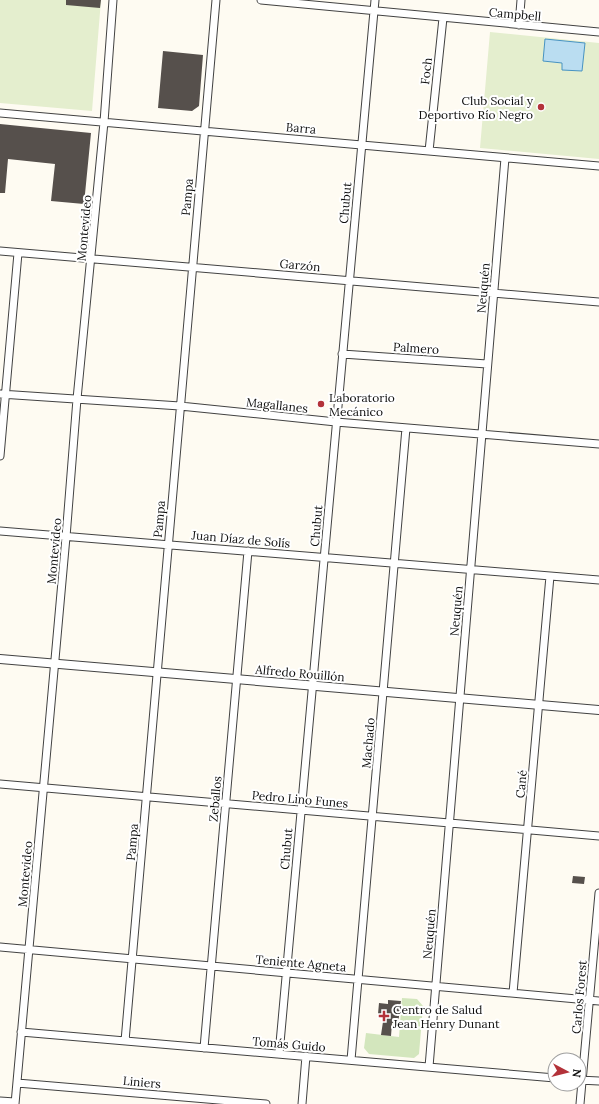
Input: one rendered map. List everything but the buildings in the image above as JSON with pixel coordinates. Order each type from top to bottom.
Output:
[{"type":"street","name":"Montevideo","points":[[15,1103],[55,664],[77,399],[92,259],[113,0]]},
{"type":"street","name":"Pampa","points":[[125,1041],[167,544],[216,0]]},
{"type":"street","name":"Campbell","points":[[261,0],[374,12],[599,32]]},
{"type":"street","name":"Chubut","points":[[279,1054],[374,0]]},
{"type":"street","points":[[519,25],[521,0]]},
{"type":"street","name":"Foch","points":[[429,151],[443,18]]},
{"type":"street","name":"Barra","points":[[0,113],[599,166]]},
{"type":"street","name":"Neuquén","points":[[428,1067],[505,158]]},
{"type":"street","name":"Garzón","points":[[0,251],[599,302]]},
{"type":"street","points":[[0,456],[3,394],[18,253]]},
{"type":"street","name":"Palmero","points":[[342,354],[487,364]]},
{"type":"street","name":"Magallanes","points":[[3,394],[180,406],[336,422],[599,444]]},
{"type":"street","name":"Machado","points":[[351,1060],[406,428]]},
{"type":"street","name":"Juan Díaz de Solís","points":[[0,531],[599,580]]},
{"type":"street","name":"Zeballos","points":[[204,1048],[248,551]]},
{"type":"street","name":"Cané","points":[[513,994],[550,576]]},
{"type":"street","name":"Alfredo Rouillón","points":[[0,659],[599,710]]},
{"type":"street","name":"Pedro Lino Funes","points":[[0,784],[599,836]]},
{"type":"street","name":"Carlos Forest","points":[[584,1052],[599,893]]},
{"type":"street","name":"Teniente Agneta","points":[[0,947],[599,1001]]},
{"type":"street","name":"Tomás Guido","points":[[21,1032],[547,1077]]},
{"type":"street","points":[[302,1104],[306,1056]]},
{"type":"street","points":[[587,1080],[599,1081]]},
{"type":"street","name":"Liniers","points":[[17,1083],[266,1104]]},
{"type":"street","name":"Carlos Forest","points":[[580,1092],[580,1104]]},
{"type":"street","points":[[0,1101],[15,1103]]},
{"type":"green space","points":[[0,0],[101,0],[92,111],[0,103]]},
{"type":"green space","name":"Club Social y Deportivo Río Negro","points":[[490,32],[599,43],[599,159],[480,148]]},
{"type":"green space","points":[[402,998],[417,999],[423,1006],[419,1054],[414,1058],[369,1054],[364,1048],[366,1033],[399,1037]]},
{"type":"water","points":[[545,39],[585,43],[582,71],[562,70],[562,63],[543,61]]},
{"type":"place","name":"Club Social y Deportivo Río Negro","points":[[541,107]]},
{"type":"place","name":"Laboratorio Mecánico","points":[[321,404]]},
{"type":"place","name":"Centro de Salud Jean Henry Dunant","points":[[384,1016]]}]
